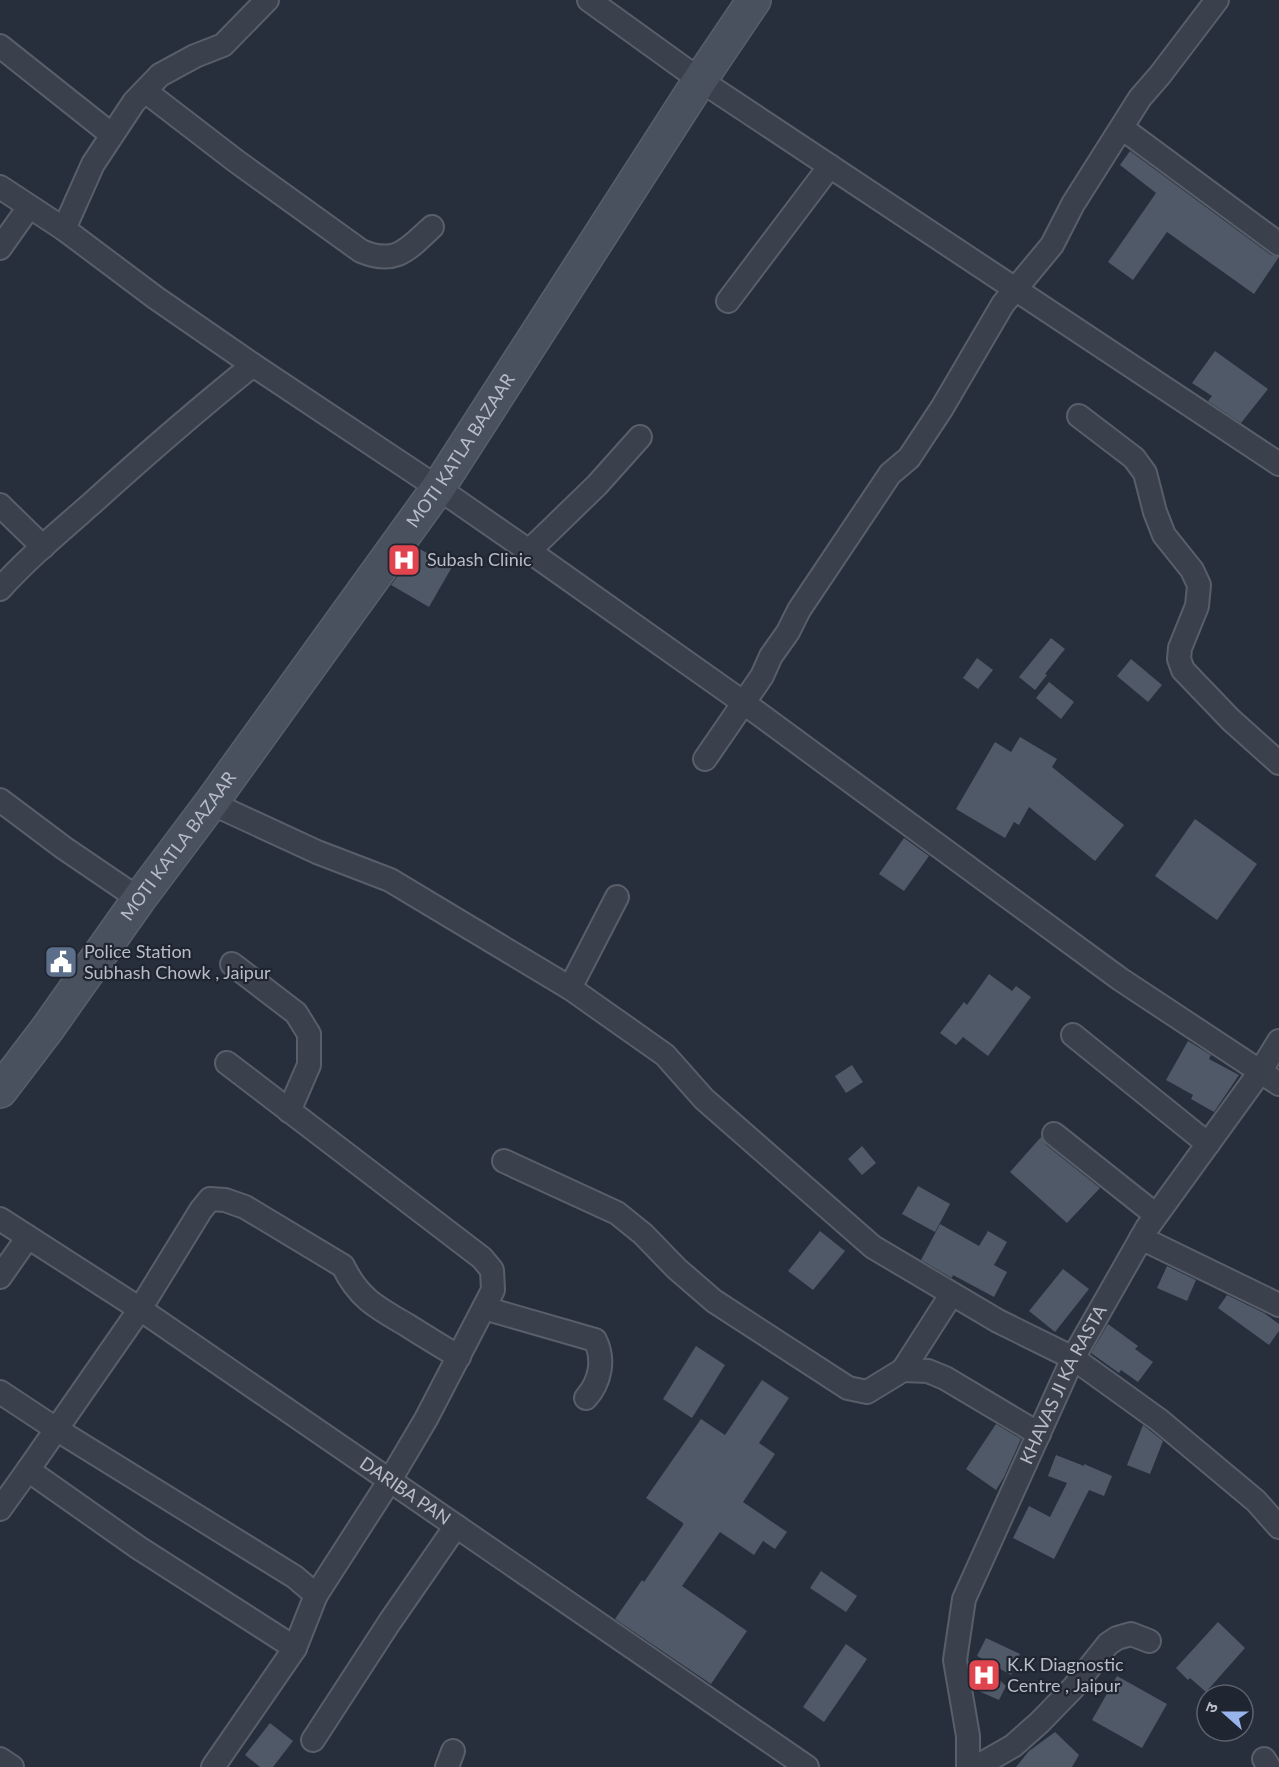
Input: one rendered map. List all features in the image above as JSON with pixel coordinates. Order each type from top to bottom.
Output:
[{"type":"street","points":[[64,230],[93,164],[134,102],[160,75],[195,56],[223,45],[267,0]]},
{"type":"street","points":[[589,0],[700,80],[1279,464]]},
{"type":"street","name":"MOTI KATLA BAZAAR","points":[[0,1091],[211,804],[438,488],[700,80],[754,0]]},
{"type":"street","points":[[705,759],[762,676],[771,656],[788,632],[799,610],[890,474],[909,458],[942,408],[1003,304],[1052,245],[1073,204],[1140,98],[1216,0]]},
{"type":"street","points":[[0,45],[112,135]]},
{"type":"street","points":[[145,91],[236,161],[362,251],[374,257],[387,258],[404,253],[432,227]]},
{"type":"street","points":[[1122,128],[1279,244]]},
{"type":"street","points":[[728,301],[830,166]]},
{"type":"street","points":[[0,187],[253,365],[529,551],[744,702],[1120,979],[1270,1078]]},
{"type":"street","points":[[0,248],[29,207]]},
{"type":"street","points":[[0,589],[43,547],[253,365]]},
{"type":"street","points":[[1079,416],[1134,458],[1145,473],[1164,536],[1192,570],[1198,585],[1197,606],[1180,648],[1179,659],[1183,670],[1231,720],[1279,763]]},
{"type":"street","points":[[529,551],[597,485],[640,437]]},
{"type":"street","points":[[0,505],[43,547]]},
{"type":"street","points":[[0,800],[64,848],[139,899]]},
{"type":"street","points":[[211,804],[317,852],[390,880],[570,988],[665,1055],[704,1099],[873,1247],[999,1322],[1073,1358],[1159,1420],[1256,1501],[1279,1527]]},
{"type":"street","points":[[570,988],[617,897]]},
{"type":"street","points":[[232,964],[296,1013],[309,1034],[309,1065],[290,1111]]},
{"type":"street","points":[[1073,1035],[1208,1144]]},
{"type":"street","name":"KHAVAS JI KA RASTA","points":[[968,1767],[968,1736],[955,1660],[964,1599],[1073,1358],[1156,1215],[1208,1144],[1270,1078],[1279,1041]]},
{"type":"street","points":[[213,1767],[295,1648],[316,1595],[390,1480],[426,1419],[493,1290],[492,1270],[482,1258],[227,1063]]},
{"type":"street","points":[[1054,1134],[1156,1215]]},
{"type":"street","points":[[504,1161],[617,1214],[643,1234],[677,1269],[714,1301],[848,1388],[867,1392],[903,1370],[951,1295]]},
{"type":"street","points":[[0,1509],[140,1309],[210,1199],[225,1200],[245,1207],[343,1266],[359,1292],[378,1309],[459,1357]]},
{"type":"street","name":"DARIBA PAN","points":[[0,1220],[140,1309],[807,1767]]},
{"type":"street","points":[[0,1277],[28,1237]]},
{"type":"street","points":[[1141,1238],[1279,1305]]},
{"type":"street","points":[[484,1308],[595,1340],[600,1351],[598,1381],[586,1398]]},
{"type":"street","points":[[903,1370],[928,1371],[945,1378],[1039,1434]]},
{"type":"street","points":[[0,1392],[295,1577],[316,1595]]},
{"type":"street","points":[[28,1470],[139,1548],[295,1648]]},
{"type":"street","points":[[313,1740],[389,1623],[456,1526]]},
{"type":"street","points":[[976,1767],[1013,1746],[1040,1722],[1073,1688],[1108,1644],[1131,1634],[1149,1641]]},
{"type":"street","points":[[0,1759],[12,1767]]},
{"type":"building","points":[[1130,151],[1271,255],[1279,257],[1254,294],[1167,232],[1133,280],[1108,262],[1156,193],[1120,165]]},
{"type":"building","points":[[1215,351],[1268,389],[1241,423],[1208,401],[1212,396],[1192,383]]},
{"type":"building","points":[[418,548],[452,567],[429,607],[391,585]]},
{"type":"building","points":[[1051,638],[1065,649],[1035,690],[1019,677]]},
{"type":"building","points":[[977,658],[993,670],[978,689],[963,678]]},
{"type":"building","points":[[1131,659],[1162,685],[1148,702],[1117,676]]},
{"type":"building","points":[[1049,682],[1074,702],[1061,719],[1036,698]]},
{"type":"building","points":[[1020,737],[1057,759],[1052,767],[1124,825],[1095,861],[1029,807],[1019,825],[1014,822],[1005,838],[956,809],[995,742],[1011,752]]},
{"type":"building","points":[[1195,819],[1257,864],[1217,920],[1155,876]]},
{"type":"building","points":[[904,838],[929,856],[904,891],[879,874]]},
{"type":"building","points":[[989,974],[1012,991],[1016,986],[1031,997],[988,1056],[963,1037],[956,1045],[940,1033],[964,1002],[967,1005]]},
{"type":"building","points":[[1188,1041],[1211,1055],[1209,1059],[1239,1075],[1214,1112],[1191,1099],[1193,1095],[1166,1080]]},
{"type":"building","points":[[852,1065],[863,1082],[846,1093],[835,1076]]},
{"type":"building","points":[[1041,1137],[1046,1145],[1100,1188],[1067,1223],[1010,1172]]},
{"type":"building","points":[[862,1146],[876,1163],[862,1175],[848,1159]]},
{"type":"building","points":[[918,1186],[950,1204],[935,1232],[902,1214]]},
{"type":"building","points":[[940,1224],[979,1246],[988,1231],[1007,1242],[994,1265],[1007,1272],[994,1297],[953,1275],[952,1278],[921,1260]]},
{"type":"building","points":[[820,1231],[845,1251],[813,1290],[788,1271]]},
{"type":"building","points":[[1167,1266],[1196,1280],[1187,1301],[1157,1288]]},
{"type":"building","points":[[1063,1269],[1089,1289],[1055,1332],[1029,1311]]},
{"type":"building","points":[[1227,1295],[1264,1313],[1279,1324],[1279,1331],[1269,1345],[1218,1308]]},
{"type":"building","points":[[1108,1324],[1138,1346],[1135,1349],[1153,1362],[1138,1382],[1121,1370],[1119,1373],[1091,1353]]},
{"type":"building","points":[[696,1346],[725,1365],[692,1418],[663,1399]]},
{"type":"building","points":[[762,1380],[789,1398],[759,1443],[775,1454],[743,1502],[787,1532],[775,1549],[763,1541],[754,1555],[720,1532],[682,1586],[747,1631],[711,1684],[615,1619],[642,1580],[644,1582],[683,1525],[646,1498],[701,1419],[725,1435]]},
{"type":"building","points":[[996,1424],[1021,1439],[996,1490],[966,1469]]},
{"type":"building","points":[[1143,1425],[1163,1441],[1150,1474],[1127,1465]]},
{"type":"building","points":[[1056,1455],[1112,1476],[1104,1496],[1089,1490],[1054,1559],[1013,1538],[1029,1506],[1050,1517],[1067,1483],[1048,1476]]},
{"type":"building","points":[[821,1571],[857,1596],[846,1612],[810,1588]]},
{"type":"building","points":[[1218,1622],[1245,1648],[1214,1683],[1196,1683],[1190,1678],[1188,1680],[1176,1668]]},
{"type":"building","points":[[986,1638],[1020,1654],[1011,1675],[977,1656]]},
{"type":"building","points":[[846,1644],[867,1659],[824,1722],[803,1707]]},
{"type":"building","points":[[976,1658],[1006,1686],[999,1700],[974,1689],[970,1670]]},
{"type":"building","points":[[1117,1676],[1167,1704],[1142,1748],[1092,1720]]},
{"type":"building","points":[[270,1723],[293,1741],[273,1767],[260,1767],[245,1755]]},
{"type":"building","points":[[1055,1732],[1079,1755],[1072,1767],[1016,1767],[1029,1751]]},
{"type":"place","name":"Subash Clinic","points":[[404,560]]},
{"type":"place","name":"Police Station Subhash Chowk , Jaipur","points":[[61,962]]},
{"type":"place","name":"K.K Diagnostic Centre , Jaipur","points":[[984,1675]]}]
